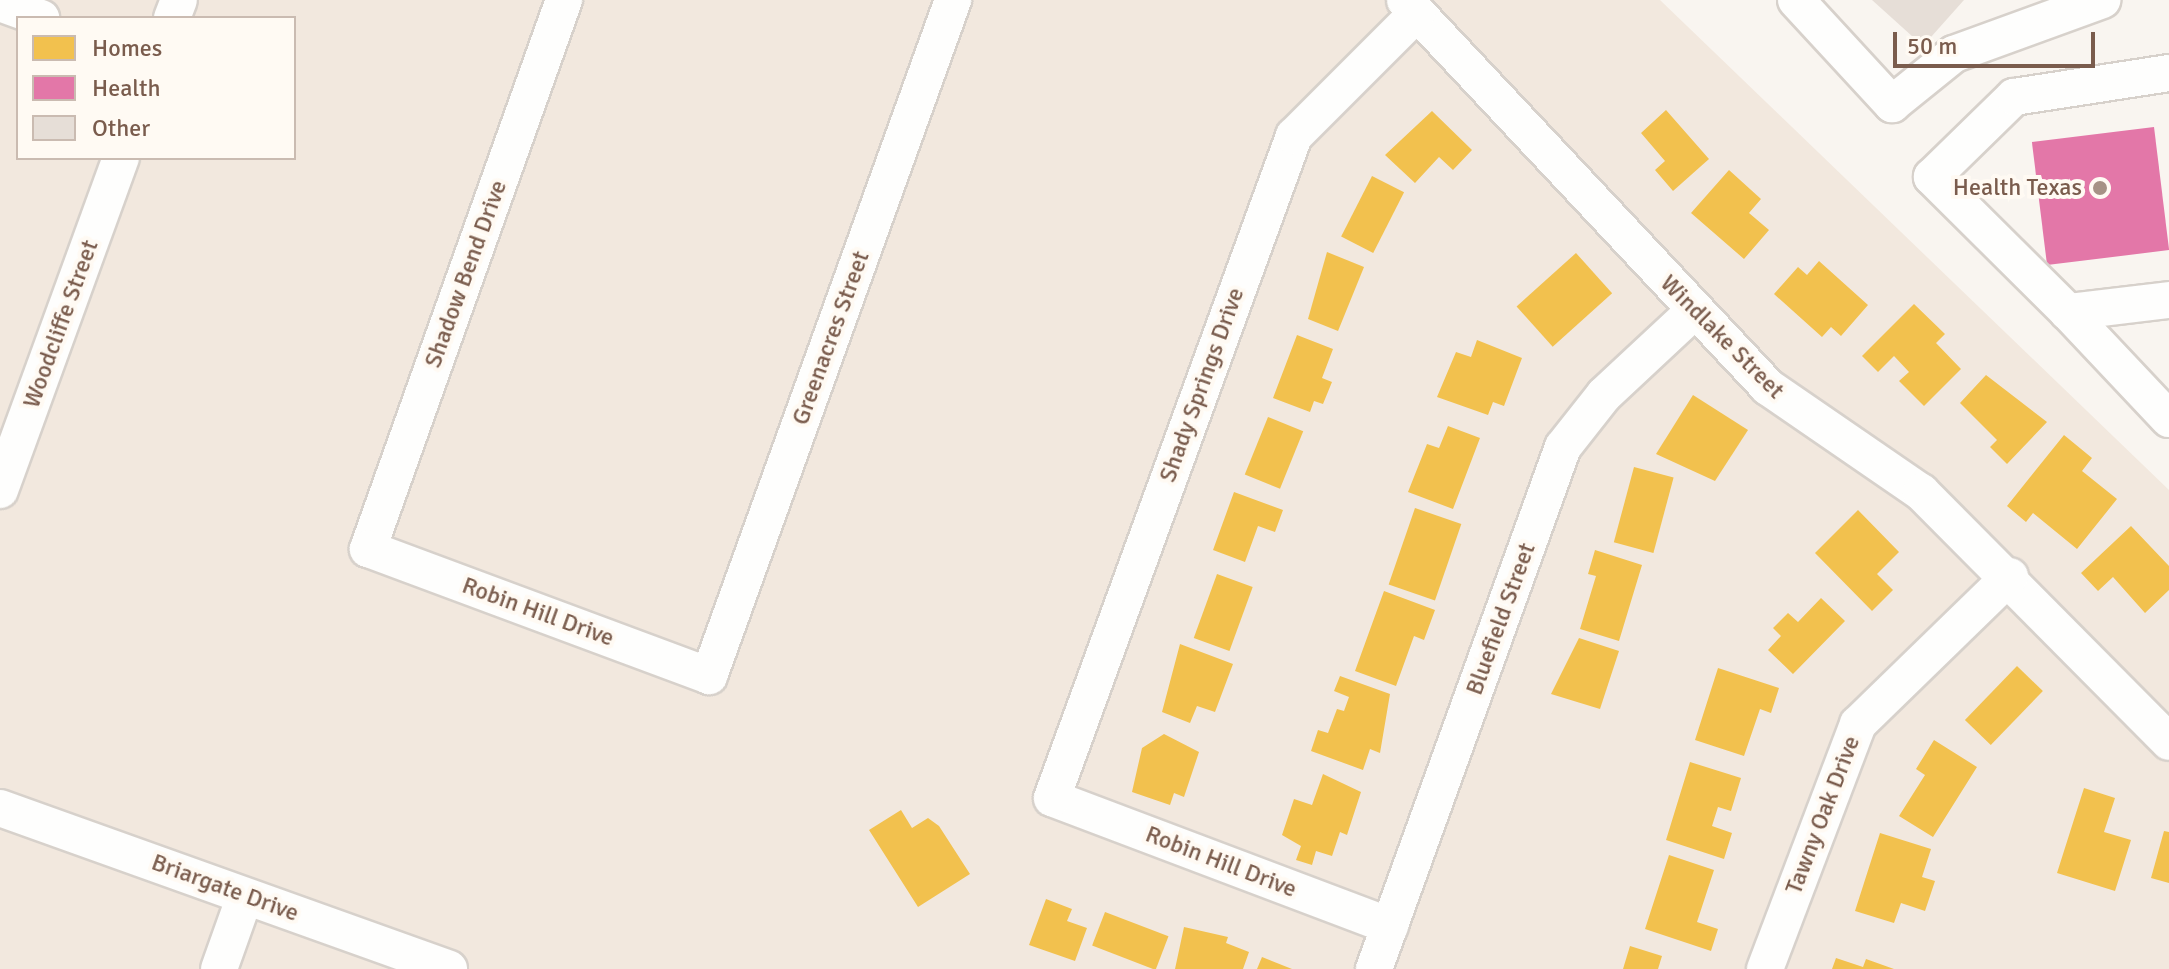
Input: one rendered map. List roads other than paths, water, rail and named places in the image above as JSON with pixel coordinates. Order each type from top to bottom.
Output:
[{"type":"street","name":"Shadow Bend Drive","points":[[368,549],[564,0]]},
{"type":"street","name":"Greenacres Street","points":[[709,676],[953,0]]},
{"type":"street","points":[[1796,0],[1892,104],[1954,54],[2060,8],[2102,0]]},
{"type":"street","points":[[0,3],[36,16]]},
{"type":"street","name":"Windlake Street","points":[[1411,6],[1768,387],[1921,492],[2010,576],[2169,742]]},
{"type":"street","name":"Shady Springs Drive","points":[[1052,798],[1294,136],[1411,6]]},
{"type":"street","points":[[2169,73],[2014,97],[1932,177],[2068,312],[2169,419]]},
{"type":"street","name":"Woodcliffe Street","points":[[0,490],[14,409],[120,160]]},
{"type":"street","points":[[2068,312],[2169,300]]},
{"type":"street","name":"Bluefield Street","points":[[1374,969],[1563,447],[1604,395],[1694,311]]},
{"type":"street","name":"Robin Hill Drive","points":[[368,549],[709,676]]},
{"type":"street","name":"Tawny Oak Drive","points":[[1765,969],[1858,724],[2010,576]]},
{"type":"street","name":"Robin Hill Drive","points":[[1052,798],[1390,926]]},
{"type":"street","name":"Briargate Drive","points":[[0,808],[449,969]]},
{"type":"street","points":[[219,969],[245,896]]},
{"type":"place","name":"Health Texas","points":[[2100,188]]}]
